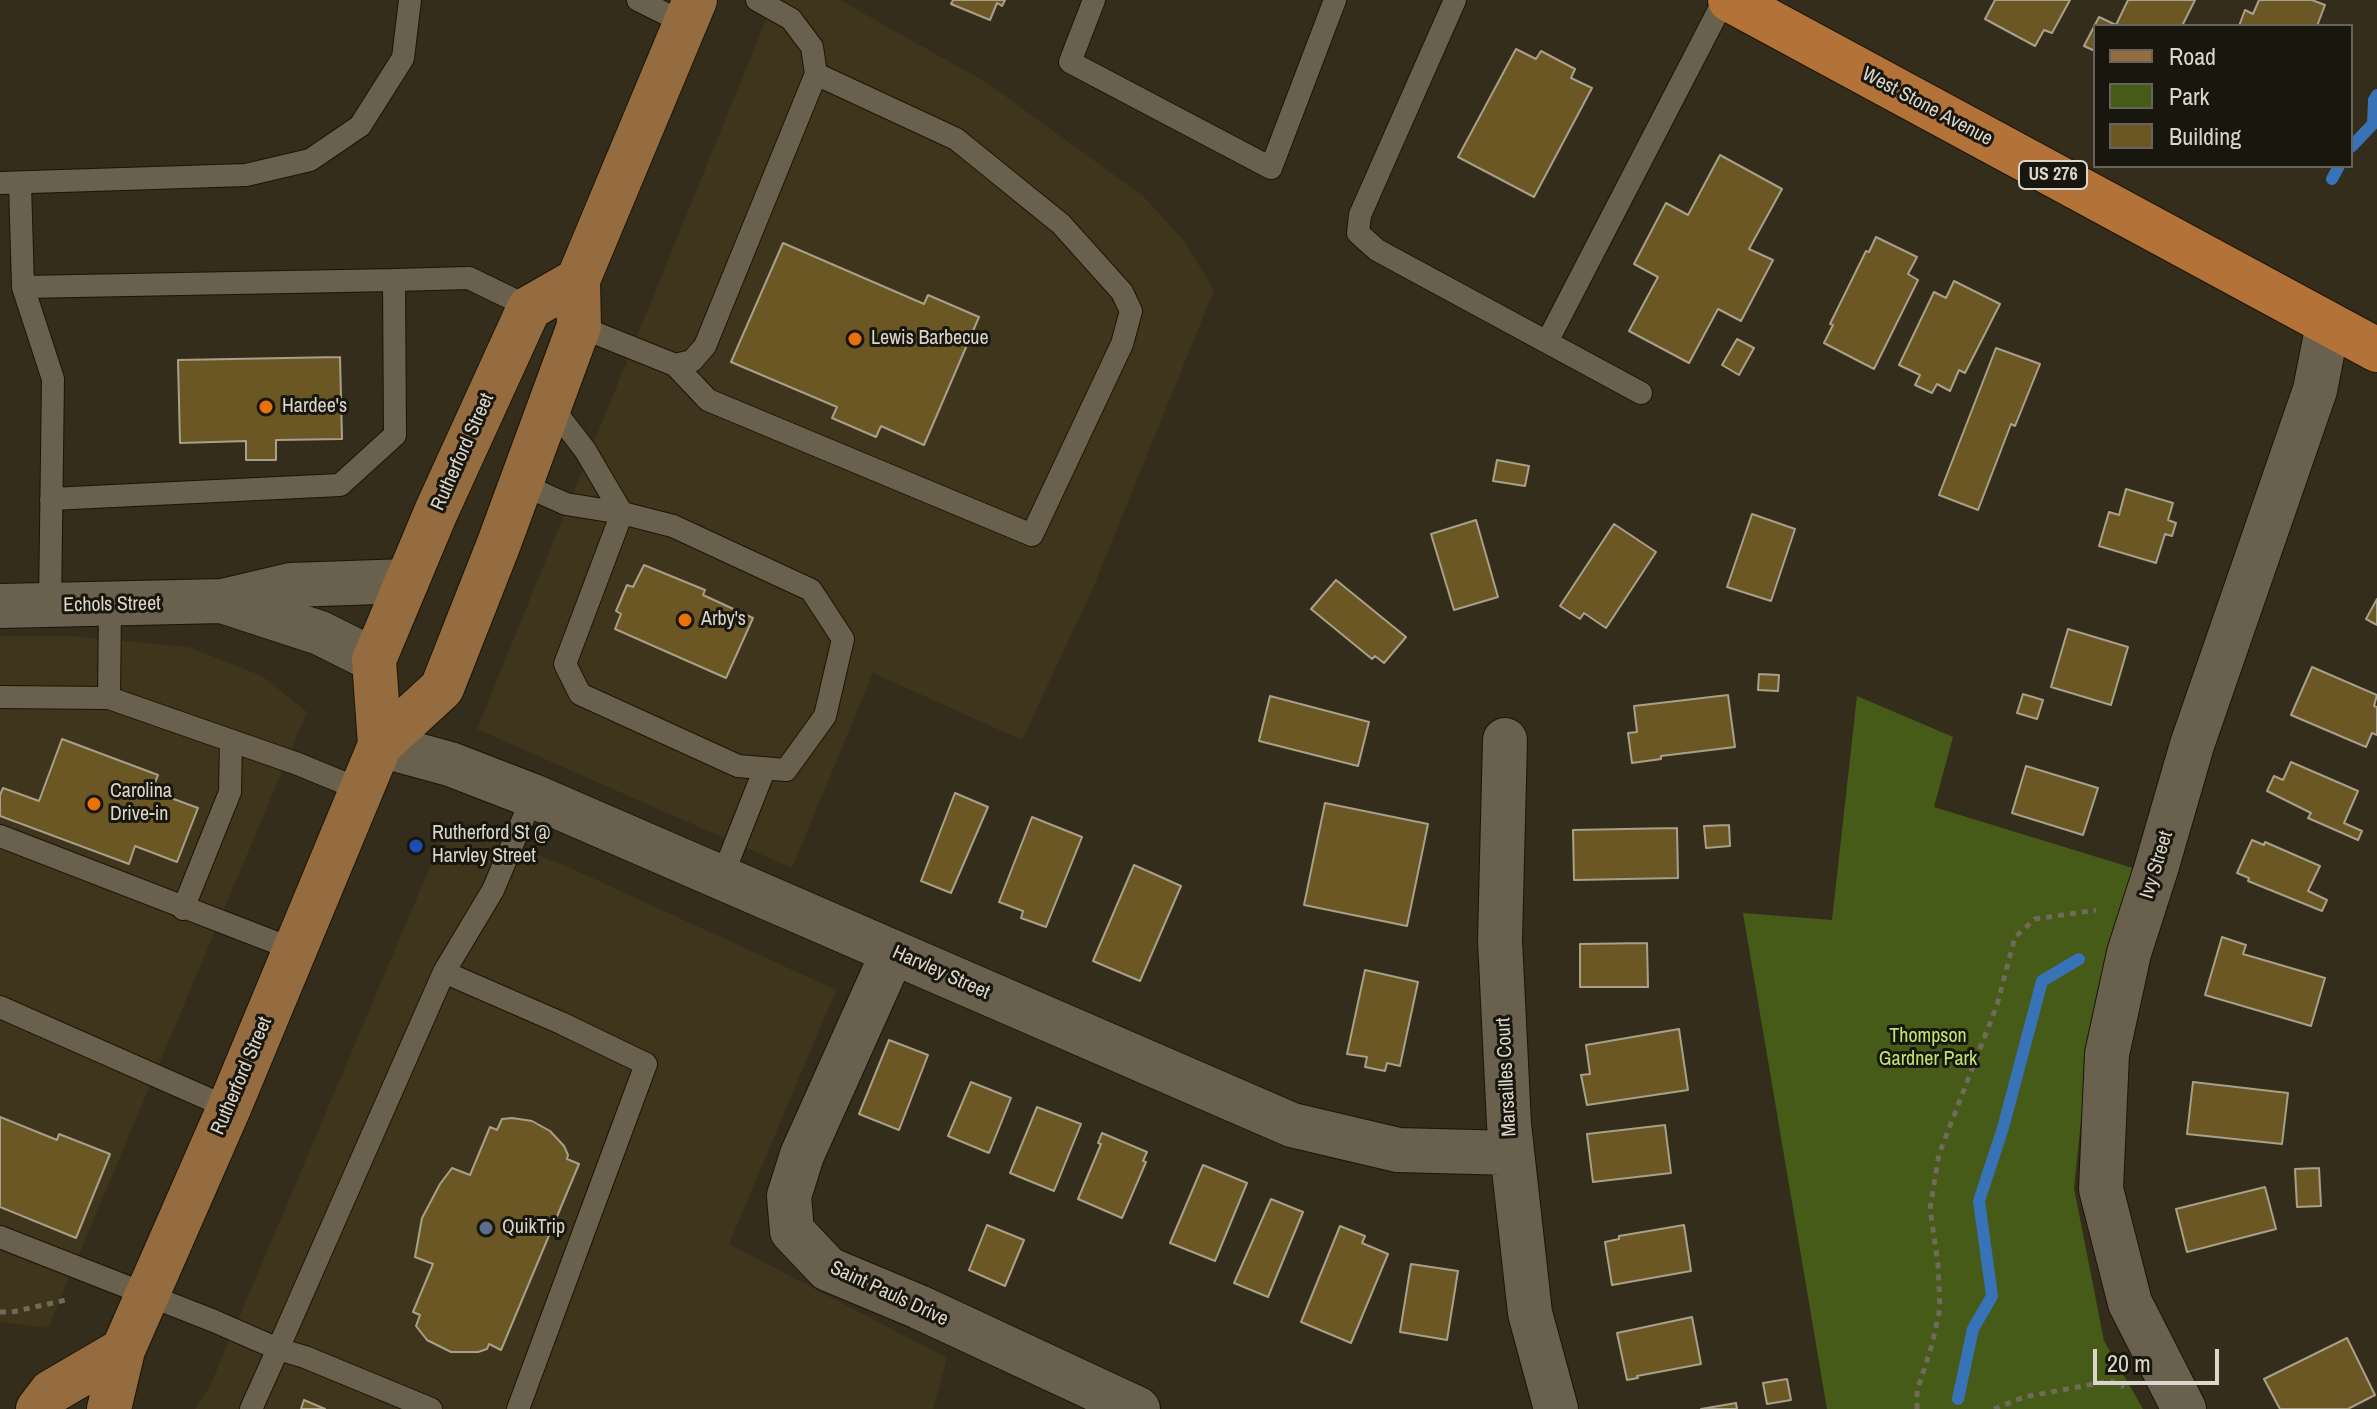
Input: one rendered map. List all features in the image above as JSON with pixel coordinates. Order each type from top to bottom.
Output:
[{"type":"highway","name":"West Stone Avenue","points":[[1727,0],[2377,350]]},
{"type":"main road","name":"Rutherford Street","points":[[109,1409],[123,1350],[229,1108],[380,745],[442,688],[579,326],[578,280],[690,12]]},
{"type":"main road","points":[[529,308],[578,280]]},
{"type":"main road","name":"Rutherford Street","points":[[380,745],[374,660],[458,459],[529,308]]},
{"type":"main road","points":[[38,1409],[51,1392],[123,1350]]},
{"type":"street","name":"Ivy Street","points":[[2184,1409],[2130,1303],[2101,1189],[2107,1054],[2129,953],[2192,745],[2315,390],[2328,324]]},
{"type":"street","name":"Echols Street","points":[[0,606],[223,601],[291,585],[407,581]]},
{"type":"street","name":"Echols Street","points":[[223,601],[320,633],[374,660]]},
{"type":"street","name":"Marsailles Court","points":[[1505,740],[1500,940],[1512,1153],[1530,1313],[1556,1409]]},
{"type":"street","name":"Harvley Street","points":[[380,745],[450,764],[533,796],[1292,1125],[1398,1150],[1512,1153]]},
{"type":"street","name":"Saint Pauls Drive","points":[[893,952],[802,1155],[789,1196],[792,1231],[828,1269],[919,1307],[1138,1409]]},
{"type":"lane","points":[[50,606],[53,379],[23,287],[10,183],[246,175],[310,160],[360,126],[403,58],[410,0]]},
{"type":"lane","points":[[638,0],[690,12]]},
{"type":"lane","points":[[675,365],[692,361],[705,346],[816,74],[812,47],[791,19],[757,0]]},
{"type":"lane","points":[[1094,0],[1070,62],[1271,168],[1335,0]]},
{"type":"lane","points":[[1455,0],[1360,215],[1358,233],[1377,250],[1641,393]]},
{"type":"lane","points":[[1547,342],[1727,0]]},
{"type":"lane","points":[[23,287],[469,278],[529,308],[675,365],[708,400],[1032,535],[1122,344],[1131,311],[1122,292],[1061,224],[956,139],[816,74]]},
{"type":"lane","points":[[51,499],[340,485],[395,435],[394,280]]},
{"type":"lane","points":[[551,406],[585,450],[622,513]]},
{"type":"lane","points":[[521,484],[566,504],[622,513],[673,526],[811,590],[843,639],[825,716],[786,770],[738,766],[580,694],[565,664],[622,513]]},
{"type":"lane","points":[[109,698],[110,605]]},
{"type":"lane","points":[[0,697],[109,698],[298,764],[361,790]]},
{"type":"lane","points":[[183,909],[230,792],[231,741]]},
{"type":"lane","points":[[722,877],[765,768]]},
{"type":"lane","points":[[251,1409],[444,972],[493,890],[533,796]]},
{"type":"lane","points":[[0,836],[295,950]]},
{"type":"lane","points":[[444,972],[646,1064],[518,1409]]},
{"type":"lane","points":[[0,1007],[229,1108]]},
{"type":"lane","points":[[0,1237],[431,1409]]},
{"type":"path","points":[[1917,1409],[1917,1391],[1940,1308],[1938,1264],[1930,1209],[1939,1154],[1997,1005],[2015,937],[2035,919],[2093,912],[2106,905]]},
{"type":"path","points":[[0,1312],[66,1300]]},
{"type":"path","points":[[1994,1409],[2024,1397],[2110,1381],[2124,1387],[2130,1398]]},
{"type":"shaded area","points":[[774,0],[840,0],[987,83],[1143,196],[1184,241],[1214,290],[1093,588],[1022,740],[873,673],[792,868],[477,729]]},
{"type":"shaded area","points":[[0,636],[70,636],[188,647],[262,676],[307,712],[48,1328],[0,1322]]},
{"type":"shaded area","points":[[449,822],[566,866],[836,990],[729,1244],[947,1358],[933,1409],[195,1409],[210,1386]]},
{"type":"green space","name":"Thompson Gardner Park","points":[[1857,696],[1953,737],[1934,807],[2136,869],[2090,1033],[2074,1188],[2104,1341],[2143,1409],[1827,1409],[1743,913],[1832,920]]},
{"type":"building","points":[[953,0],[1005,0],[1002,6],[997,3],[990,20],[951,4]]},
{"type":"building","points":[[1995,0],[2070,0],[2052,33],[2044,30],[2035,46],[1985,19]]},
{"type":"building","points":[[2128,0],[2195,0],[2183,24],[2116,24]]},
{"type":"building","points":[[2259,0],[2312,0],[2325,5],[2318,24],[2240,24],[2245,10],[2253,14]]},
{"type":"building","points":[[2099,17],[2114,24],[2095,24]]},
{"type":"building","points":[[2093,29],[2093,50],[2084,46]]},
{"type":"building","points":[[1516,49],[1536,59],[1541,51],[1575,69],[1571,78],[1592,88],[1534,197],[1458,157]]},
{"type":"building","points":[[1720,155],[1782,189],[1749,249],[1773,260],[1741,321],[1718,309],[1689,363],[1629,331],[1658,277],[1634,264],[1666,203],[1688,215]]},
{"type":"building","points":[[1876,237],[1917,257],[1908,274],[1918,280],[1874,369],[1824,343],[1833,325],[1830,324]]},
{"type":"building","name":"Lewis Barbecue","points":[[783,243],[924,304],[928,295],[979,317],[924,445],[881,426],[876,437],[832,418],[837,407],[731,362]]},
{"type":"building","points":[[1954,281],[2000,304],[1965,373],[1959,370],[1950,391],[1937,384],[1932,393],[1915,385],[1920,375],[1899,365],[1934,292],[1946,298]]},
{"type":"building","points":[[1737,339],[1754,348],[1739,375],[1722,365]]},
{"type":"building","points":[[1996,348],[2040,364],[2015,426],[2011,424],[1978,510],[1939,495]]},
{"type":"building","points":[[340,357],[342,439],[276,440],[276,460],[246,460],[246,441],[180,443],[178,360]]},
{"type":"building","points":[[1497,460],[1529,466],[1525,486],[1493,481]]},
{"type":"building","points":[[2126,489],[2173,503],[2168,520],[2176,523],[2172,536],[2165,534],[2156,563],[2099,546],[2109,512],[2119,515]]},
{"type":"building","points":[[1752,514],[1795,529],[1771,601],[1727,587]]},
{"type":"building","points":[[1476,520],[1498,597],[1454,610],[1431,534]]},
{"type":"building","points":[[1614,524],[1656,552],[1606,628],[1584,613],[1580,619],[1560,606]]},
{"type":"building","name":"Arby's","points":[[644,565],[705,590],[703,595],[753,618],[726,678],[615,629],[621,614],[616,611],[627,585],[633,587]]},
{"type":"building","points":[[1336,580],[1406,637],[1384,663],[1375,656],[1372,659],[1311,609]]},
{"type":"building","points":[[2377,599],[2377,625],[2366,619]]},
{"type":"building","points":[[2068,629],[2128,647],[2111,705],[2051,687]]},
{"type":"building","points":[[2312,667],[2377,695],[2374,706],[2377,707],[2377,735],[2372,733],[2366,747],[2291,715]]},
{"type":"building","points":[[1759,674],[1779,675],[1778,691],[1758,690]]},
{"type":"building","points":[[2023,694],[2043,700],[2037,719],[2017,713]]},
{"type":"building","points":[[1728,695],[1735,747],[1661,756],[1661,759],[1632,763],[1628,733],[1637,732],[1634,706]]},
{"type":"building","points":[[1270,696],[1369,722],[1358,766],[1259,741]]},
{"type":"building","name":"Carolina Drive-in","points":[[62,739],[158,775],[152,791],[198,808],[177,862],[135,846],[129,864],[0,816],[3,788],[39,801]]},
{"type":"building","points":[[2291,762],[2358,791],[2344,823],[2362,831],[2358,840],[2308,818],[2311,813],[2267,791],[2274,776],[2283,780]]},
{"type":"building","points":[[2026,766],[2098,788],[2083,835],[2012,813]]},
{"type":"building","points":[[955,793],[988,807],[951,893],[921,881]]},
{"type":"building","points":[[1325,803],[1428,824],[1407,926],[1304,905]]},
{"type":"building","points":[[1032,817],[1082,837],[1046,927],[1021,918],[1023,911],[999,902]]},
{"type":"building","points":[[1729,825],[1730,846],[1706,848],[1704,826]]},
{"type":"building","points":[[1677,828],[1678,878],[1574,880],[1573,830]]},
{"type":"building","points":[[2252,840],[2264,845],[2265,842],[2320,866],[2308,891],[2327,900],[2322,911],[2248,881],[2249,878],[2237,873]]},
{"type":"building","points":[[1134,865],[1181,886],[1140,981],[1093,961]]},
{"type":"building","points":[[2222,937],[2246,945],[2243,954],[2325,978],[2311,1026],[2205,995]]},
{"type":"building","points":[[1647,943],[1648,987],[1580,987],[1580,944]]},
{"type":"building","points":[[1365,970],[1418,982],[1400,1066],[1387,1063],[1385,1071],[1365,1067],[1367,1057],[1347,1054]]},
{"type":"building","points":[[1679,1029],[1688,1090],[1587,1105],[1581,1075],[1590,1074],[1586,1045]]},
{"type":"building","points":[[889,1040],[928,1055],[899,1130],[859,1114]]},
{"type":"building","points":[[971,1082],[1011,1098],[989,1153],[948,1136]]},
{"type":"building","points":[[2193,1082],[2288,1093],[2282,1144],[2187,1134]]},
{"type":"building","points":[[1037,1107],[1081,1124],[1054,1191],[1010,1173]]},
{"type":"building","points":[[0,1117],[57,1140],[59,1134],[110,1154],[76,1238],[0,1207]]},
{"type":"building","name":"QuikTrip","points":[[502,1119],[532,1121],[550,1131],[564,1146],[567,1159],[579,1164],[501,1350],[489,1344],[487,1349],[478,1352],[451,1352],[427,1340],[416,1326],[420,1315],[413,1312],[433,1264],[415,1257],[422,1218],[452,1168],[470,1175],[490,1127],[497,1130]]},
{"type":"building","points":[[1665,1125],[1671,1173],[1593,1182],[1587,1134]]},
{"type":"building","points":[[1102,1133],[1147,1152],[1143,1161],[1146,1162],[1122,1218],[1078,1199],[1101,1144],[1098,1143]]},
{"type":"building","points":[[1203,1165],[1247,1183],[1215,1261],[1170,1243]]},
{"type":"building","points":[[2319,1168],[2321,1206],[2297,1207],[2295,1169]]},
{"type":"building","points":[[2265,1187],[2276,1229],[2187,1252],[2176,1209]]},
{"type":"building","points":[[1271,1199],[1303,1212],[1268,1297],[1234,1283]]},
{"type":"building","points":[[987,1225],[1024,1240],[1005,1286],[969,1270]]},
{"type":"building","points":[[1684,1225],[1691,1271],[1612,1285],[1605,1242],[1619,1239],[1619,1236]]},
{"type":"building","points":[[1340,1226],[1365,1236],[1362,1243],[1388,1254],[1351,1343],[1301,1322]]},
{"type":"building","points":[[1411,1264],[1458,1271],[1447,1340],[1400,1332]]},
{"type":"building","points":[[1692,1317],[1701,1364],[1627,1380],[1617,1333]]},
{"type":"building","points":[[2347,1338],[2375,1395],[2348,1409],[2280,1409],[2264,1379]]},
{"type":"building","points":[[1787,1379],[1791,1400],[1767,1404],[1763,1383]]},
{"type":"building","points":[[304,1400],[325,1409],[301,1409]]},
{"type":"building","points":[[1736,1403],[1737,1409],[1701,1409]]},
{"type":"waterway","points":[[2353,145],[2373,124],[2377,95]]},
{"type":"waterway","points":[[2332,179],[2338,168]]},
{"type":"waterway","points":[[1958,1399],[1973,1329],[1992,1296],[1979,1201],[2003,1128],[2042,981],[2079,959]]},
{"type":"place","name":"Lewis Barbecue","points":[[855,339]]},
{"type":"place","name":"Hardee's","points":[[266,407]]},
{"type":"place","name":"Arby's","points":[[685,620]]},
{"type":"place","name":"Carolina Drive-in","points":[[94,804]]},
{"type":"place","name":"Rutherford St @ Harvley Street","points":[[416,846]]},
{"type":"place","name":"QuikTrip","points":[[486,1228]]}]
